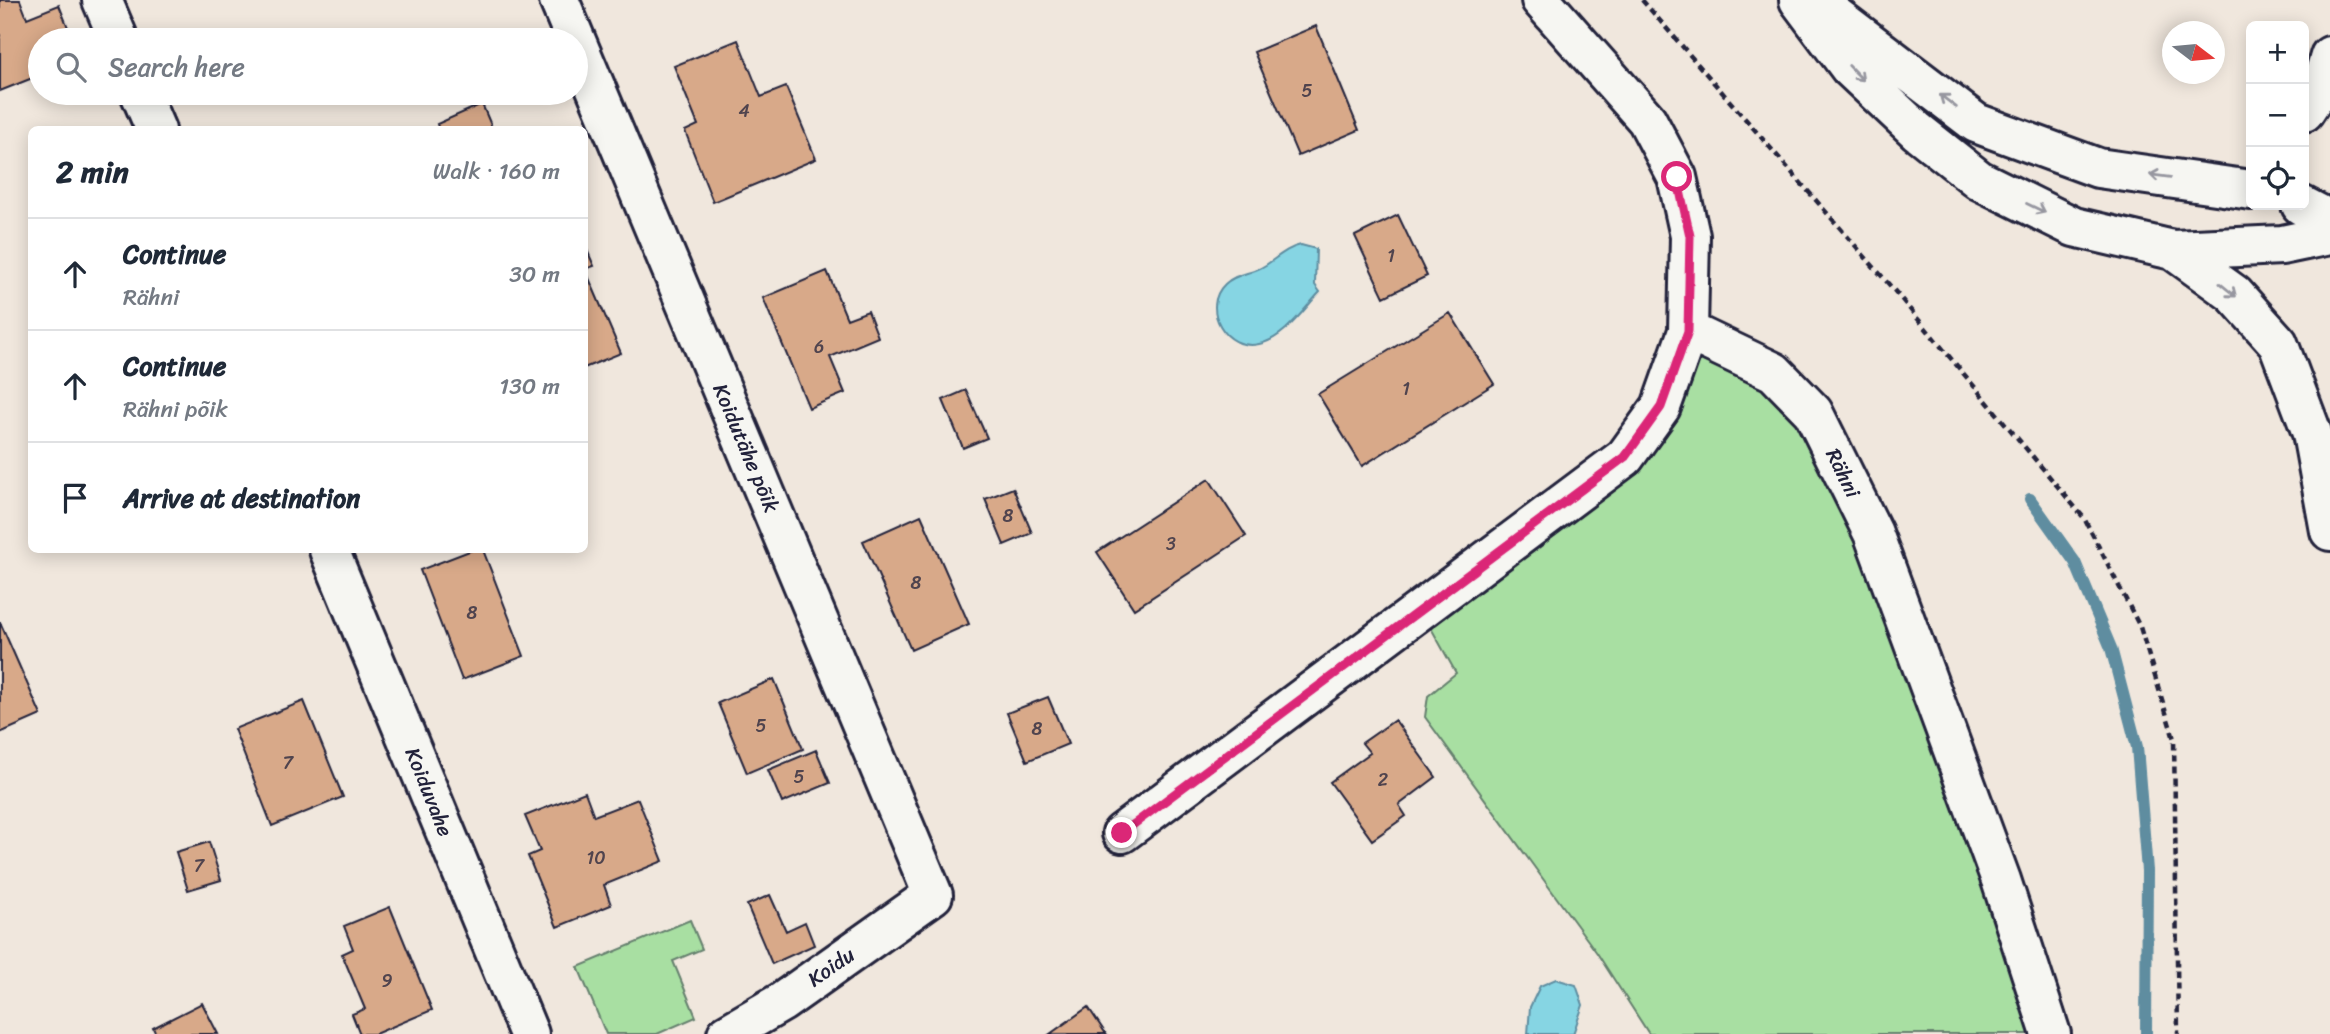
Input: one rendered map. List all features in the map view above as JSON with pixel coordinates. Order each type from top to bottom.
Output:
[{"type":"street","points":[[102,0],[114,28]]},
{"type":"street","name":"Koidutähe põik","points":[[559,0],[571,28]]},
{"type":"street","points":[[1122,833],[1625,457],[1661,407],[1688,331],[1690,236],[1677,177],[1647,120],[1541,0]]},
{"type":"street","points":[[1798,0],[1850,68],[1917,131],[1979,180],[2074,227],[2173,250],[2282,245],[2330,235]]},
{"type":"street","points":[[1814,0],[1976,123],[2098,168],[2246,189]]},
{"type":"street","points":[[2309,104],[2321,86],[2330,56]]},
{"type":"street","name":"Koidutähe põik","points":[[588,69],[933,895]]},
{"type":"street","points":[[145,105],[154,126]]},
{"type":"street","points":[[2205,182],[2246,164]]},
{"type":"street","points":[[2309,209],[2330,220]]},
{"type":"street","points":[[2173,250],[2234,294],[2278,343],[2312,433],[2330,531]]},
{"type":"street","name":"Rähni","points":[[1688,331],[1774,372],[1813,412],[1873,533],[2001,880],[2051,1034]]},
{"type":"street","name":"Koiduvahe","points":[[330,553],[529,1034]]},
{"type":"street","name":"Koidu","points":[[727,1034],[782,1002],[933,895]]},
{"type":"path","points":[[1642,0],[1893,289],[2084,518],[2140,627],[2174,739],[2178,1034]]},
{"type":"green space","points":[[1688,331],[1813,412],[2051,1034],[1649,1034],[1597,953],[1425,717],[1428,696],[1456,673],[1421,610],[1625,457]]},
{"type":"green space","points":[[690,920],[702,949],[673,961],[696,1017],[657,1034],[606,1034],[578,967]]},
{"type":"water","points":[[1301,245],[1316,249],[1315,285],[1320,292],[1285,330],[1268,341],[1247,345],[1227,335],[1216,316],[1215,305],[1225,284],[1259,269],[1286,251]]},
{"type":"water","points":[[1556,979],[1576,985],[1583,1005],[1573,1034],[1528,1034],[1530,1007],[1540,986]]},
{"type":"building","points":[[0,0],[20,0],[27,18],[59,5],[68,28],[28,28],[28,80],[0,91]]},
{"type":"building","points":[[1316,26],[1359,130],[1298,156],[1254,52]]},
{"type":"building","points":[[738,40],[761,97],[786,87],[816,159],[713,202],[685,131],[698,125],[674,66]]},
{"type":"building","points":[[482,105],[491,126],[438,126]]},
{"type":"building","points":[[1398,215],[1427,276],[1384,297],[1355,236]]},
{"type":"building","points":[[588,252],[594,266],[588,268]]},
{"type":"building","points":[[827,271],[847,319],[868,311],[878,337],[830,357],[845,393],[809,408],[763,298]]},
{"type":"building","points":[[588,276],[621,353],[588,366]]},
{"type":"building","points":[[1450,313],[1494,384],[1362,466],[1318,394]]},
{"type":"building","points":[[966,390],[987,438],[963,448],[943,400]]},
{"type":"building","points":[[1209,479],[1246,536],[1134,609],[1097,552]]},
{"type":"building","points":[[1013,488],[1032,533],[1004,545],[985,499]]},
{"type":"building","points":[[921,515],[969,624],[911,650],[863,541]]},
{"type":"building","points":[[464,553],[484,553],[524,656],[462,680],[420,570]]},
{"type":"building","points":[[0,622],[41,715],[0,733]]},
{"type":"building","points":[[774,679],[803,749],[747,773],[718,703]]},
{"type":"building","points":[[1048,697],[1068,744],[1027,761],[1007,713]]},
{"type":"building","points":[[304,701],[343,797],[272,826],[234,729]]},
{"type":"building","points":[[1395,720],[1436,777],[1399,805],[1406,816],[1372,840],[1330,782],[1370,753],[1362,743]]},
{"type":"building","points":[[816,750],[830,783],[782,803],[768,770]]},
{"type":"building","points":[[585,792],[594,816],[638,799],[663,861],[604,885],[611,905],[557,927],[528,856],[540,851],[525,816]]},
{"type":"building","points":[[209,842],[221,880],[188,890],[176,852]]},
{"type":"building","points":[[770,895],[786,931],[805,922],[814,945],[772,964],[747,905]]},
{"type":"building","points":[[390,907],[432,1010],[375,1034],[360,1034],[352,1014],[365,1009],[342,954],[353,949],[344,926]]},
{"type":"building","points":[[202,1003],[218,1034],[156,1034],[153,1028]]},
{"type":"building","points":[[1088,1007],[1106,1034],[1050,1034]]},
{"type":"waterway","points":[[2030,499],[2075,562],[2111,648],[2137,747],[2147,871],[2146,1034]]},
{"type":"route","points":[[1122,833],[1625,457],[1661,407],[1688,331],[1690,236],[1677,177]]}]
